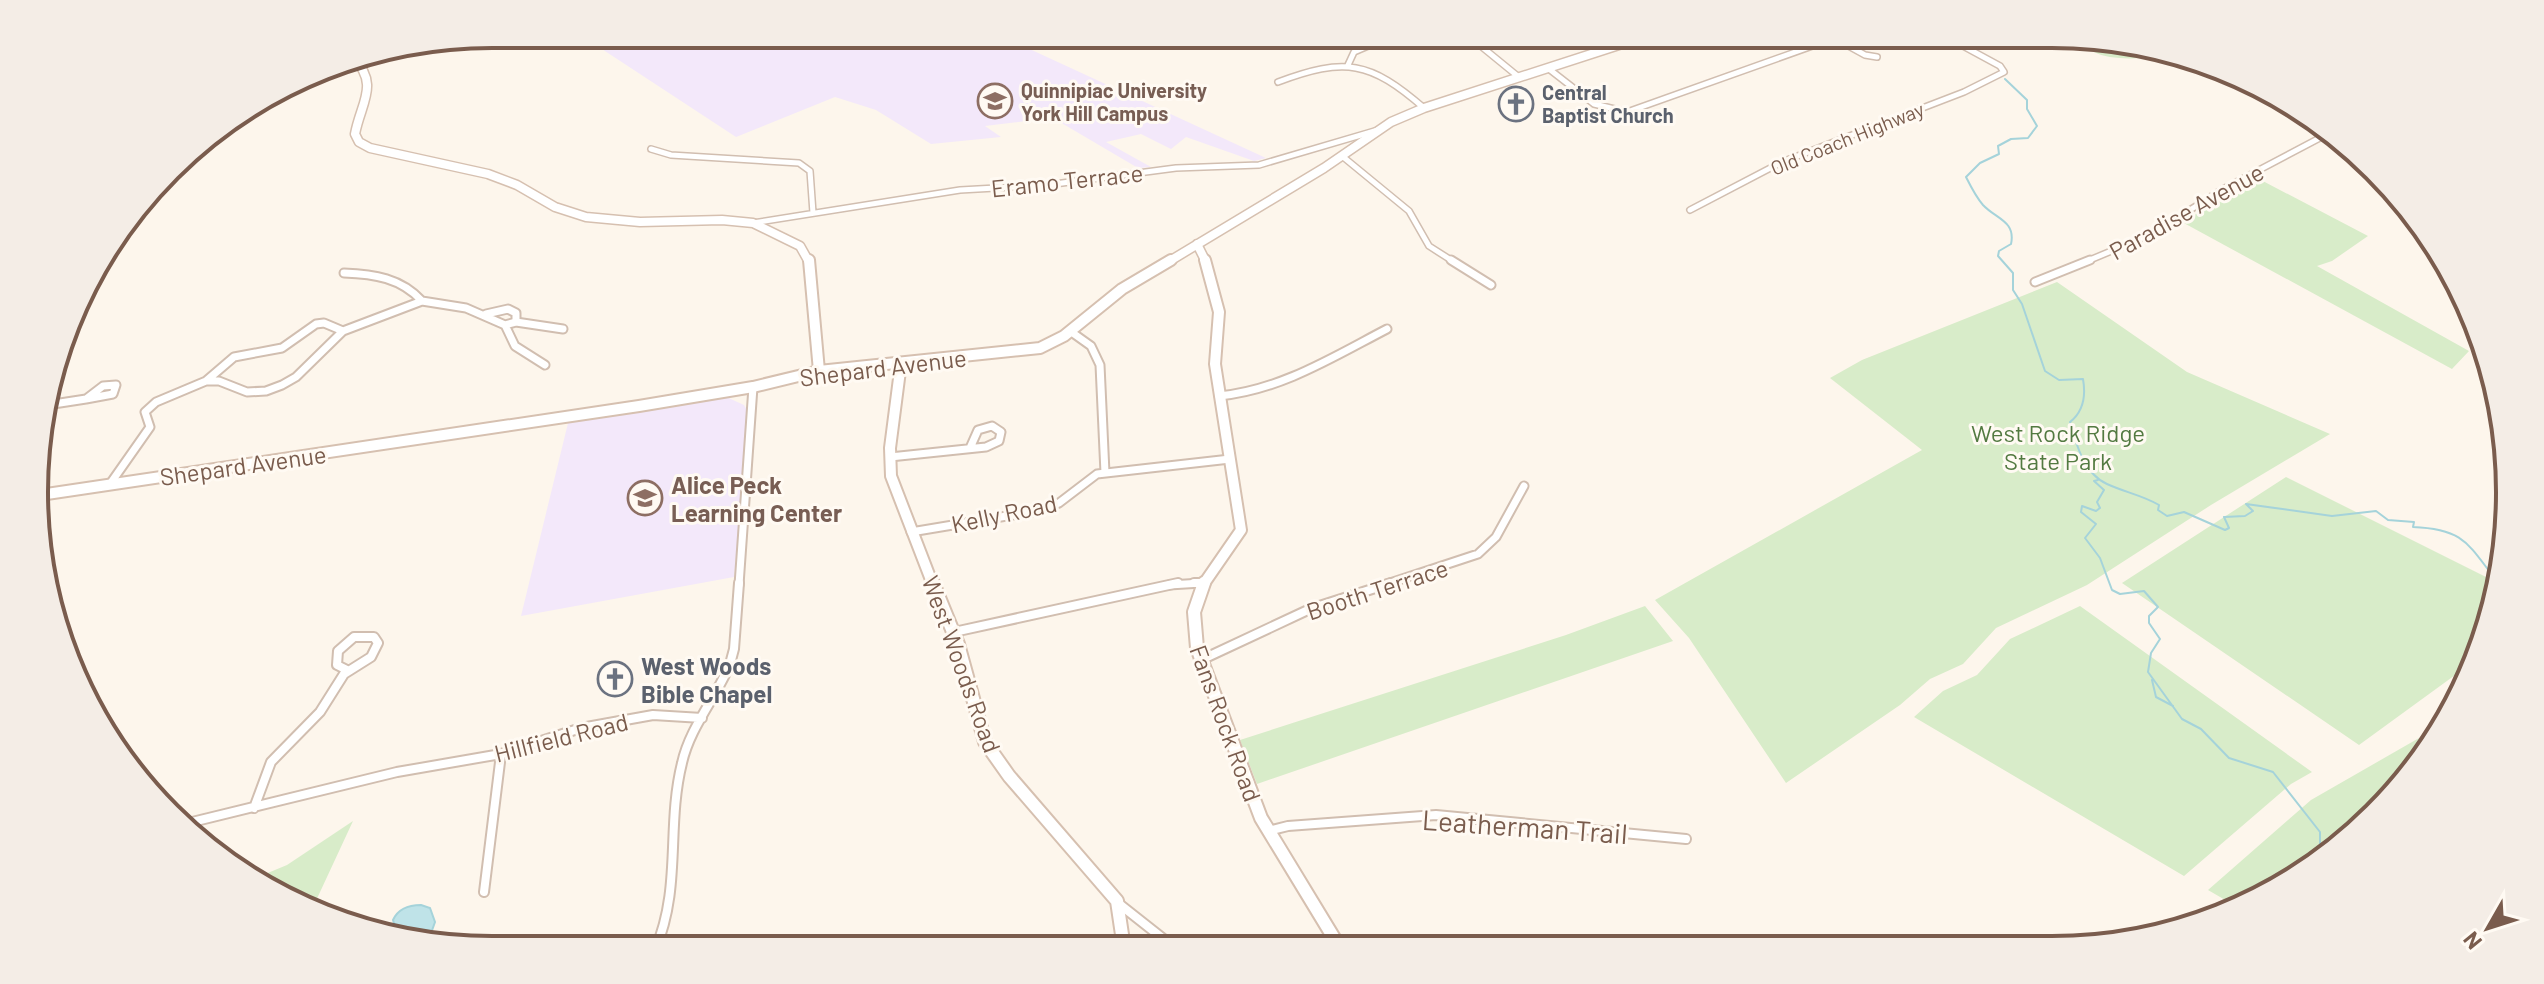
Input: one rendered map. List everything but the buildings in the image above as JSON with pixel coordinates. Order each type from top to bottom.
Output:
[{"type":"main road","name":"Shepard Avenue","points":[[48,494],[534,422],[753,387],[819,371],[1031,350],[1056,341],[1108,298],[1342,156],[1378,130],[1424,108],[1611,48]]},
{"type":"main road","points":[[361,68],[369,89],[355,134],[359,142],[370,148],[488,174],[523,188],[555,207],[586,217],[640,222],[722,220],[753,223],[799,246],[808,256],[819,371]]},
{"type":"main road","name":"Fans Rock Road","points":[[1197,244],[1204,256],[1219,312],[1215,353],[1219,396],[1241,530],[1202,583],[1192,618],[1201,660],[1268,831],[1333,936]]},
{"type":"main road","name":"West Woods Road","points":[[901,363],[890,457],[895,492],[954,632],[979,727],[994,757],[1117,901]]},
{"type":"main road","points":[[1117,901],[1122,936]]},
{"type":"street","points":[[1348,65],[1354,52],[1363,48]]},
{"type":"street","points":[[1483,48],[1520,78]]},
{"type":"street","points":[[1549,69],[1596,107],[1616,113],[1627,112],[1806,48]]},
{"type":"street","points":[[1852,48],[1877,57]]},
{"type":"street","name":"Old Coach Highway","points":[[1690,210],[1782,162],[1964,92],[2005,70],[1966,48]]},
{"type":"street","points":[[1278,82],[1319,67],[1348,65],[1382,74],[1424,108]]},
{"type":"street","name":"Eramo Terrace","points":[[753,223],[960,190],[1047,185],[1176,168],[1259,165],[1378,130]]},
{"type":"street","name":"Paradise Avenue","points":[[2035,282],[2152,234],[2223,189],[2319,138]]},
{"type":"street","points":[[651,149],[671,155],[799,163],[810,171],[813,213]]},
{"type":"street","points":[[1342,156],[1409,211],[1429,246],[1491,285]]},
{"type":"street","points":[[344,273],[381,275],[414,291],[422,301]]},
{"type":"street","points":[[206,381],[219,381],[247,392],[282,385],[296,377],[343,331],[422,301],[486,314],[505,325],[516,322],[563,329]]},
{"type":"street","points":[[486,314],[508,309],[516,313],[516,322]]},
{"type":"street","points":[[110,484],[128,461],[132,449],[148,432],[150,427],[145,416],[149,407],[206,381],[234,357],[282,348],[316,324],[324,323],[343,331]]},
{"type":"street","points":[[505,325],[509,343],[545,365]]},
{"type":"street","points":[[1219,396],[1250,393],[1275,385],[1387,329]]},
{"type":"street","points":[[1070,331],[1091,346],[1100,365],[1105,473]]},
{"type":"street","points":[[660,936],[672,905],[678,778],[686,749],[726,678],[734,649],[753,387]]},
{"type":"street","points":[[57,403],[85,399]]},
{"type":"street","points":[[890,457],[970,448],[994,445],[999,441],[1001,432],[992,426],[978,430],[970,448]]},
{"type":"street","name":"Kelly Road","points":[[911,532],[1047,508],[1069,498],[1090,477],[1105,473],[1230,459]]},
{"type":"street","points":[[128,461],[132,480]]},
{"type":"street","name":"Booth Terrace","points":[[1201,660],[1310,609],[1478,554],[1496,537],[1524,486]]},
{"type":"street","points":[[954,632],[1181,582],[1202,583]]},
{"type":"street","points":[[254,808],[262,776],[275,754],[320,712],[347,670],[371,658],[378,650],[374,637],[354,637],[344,643],[335,658],[337,665],[347,670]]},
{"type":"street","name":"Hillfield Road","points":[[194,822],[397,772],[501,754],[581,728],[669,714],[702,718]]},
{"type":"street","points":[[484,892],[501,754]]},
{"type":"street","name":"Leatherman Trail","points":[[1268,831],[1302,825],[1436,815],[1686,839]]},
{"type":"street","name":"West Woods Road","points":[[1117,901],[1158,936]]},
{"type":"shaded area","name":"Quinnipiac University York Hill Campus","points":[[600,48],[1027,48],[1266,158],[1254,161],[1186,137],[1171,149],[1141,134],[1106,142],[1151,167],[1138,168],[1053,118],[985,126],[1001,137],[931,144],[876,110],[835,97],[736,137]]},
{"type":"shaded area","name":"Alice Peck Learning Center","points":[[722,395],[744,405],[749,414],[734,577],[521,616],[569,419]]},
{"type":"green space","points":[[2094,52],[2110,52],[2144,58],[2112,57]]},
{"type":"green space","points":[[2259,179],[2368,236],[2332,261],[2317,266],[2469,351],[2452,369],[2182,222]]},
{"type":"green space","name":"West Rock Ridge State Park","points":[[2057,282],[2187,372],[2330,434],[2211,505],[2087,585],[1996,628],[1963,664],[1930,679],[1900,705],[1786,783],[1689,638],[1655,600],[1922,450],[1830,378],[1862,360]]},
{"type":"green space","points":[[2286,477],[2487,578],[2481,607],[2456,674],[2359,745],[2122,583]]},
{"type":"green space","points":[[1645,606],[1673,641],[1257,784],[1240,740],[1566,635]]},
{"type":"green space","points":[[2080,606],[2312,772],[2291,784],[2184,876],[1914,717],[1943,691],[1977,675],[2010,639]]},
{"type":"green space","points":[[2423,736],[2366,806],[2299,861],[2226,900],[2208,890],[2311,800]]},
{"type":"green space","points":[[353,821],[317,899],[265,874],[287,865]]},
{"type":"water","points":[[412,906],[430,908],[435,922],[432,932],[395,925],[395,916]]},
{"type":"waterway","points":[[2005,79],[2027,100],[2027,109],[2037,126],[2028,138],[2011,139],[1998,146],[1999,154],[1980,163],[1966,177],[1983,205],[2011,230],[2011,244],[1999,251],[1998,256],[2013,273],[2013,290],[2022,304],[2045,371],[2059,380],[2083,379],[2083,403],[2070,422],[2082,458],[2092,473],[2107,484],[2159,505],[2158,510],[2167,516],[2184,512],[2225,530],[2229,528],[2224,517],[2245,516],[2253,511],[2246,504],[2332,516],[2376,511],[2388,520],[2414,522],[2413,527],[2454,535],[2471,548],[2488,570]]},
{"type":"waterway","points":[[2098,480],[2094,481],[2104,490],[2097,502],[2100,508],[2096,511],[2082,506],[2081,512],[2096,524],[2085,538],[2100,558],[2112,590],[2120,594],[2144,591],[2158,607],[2149,616],[2149,623],[2160,639],[2151,653],[2148,672],[2172,706]]},
{"type":"waterway","points":[[2152,680],[2156,697],[2172,706]]},
{"type":"waterway","points":[[2172,706],[2182,719],[2201,729],[2229,758],[2273,772],[2320,832],[2320,845]]},
{"type":"place","name":"Quinnipiac University York Hill Campus","points":[[995,101]]},
{"type":"place","name":"Central Baptist Church","points":[[1516,104]]},
{"type":"place","name":"Alice Peck Learning Center","points":[[645,498]]},
{"type":"place","name":"West Woods Bible Chapel","points":[[615,679]]}]
